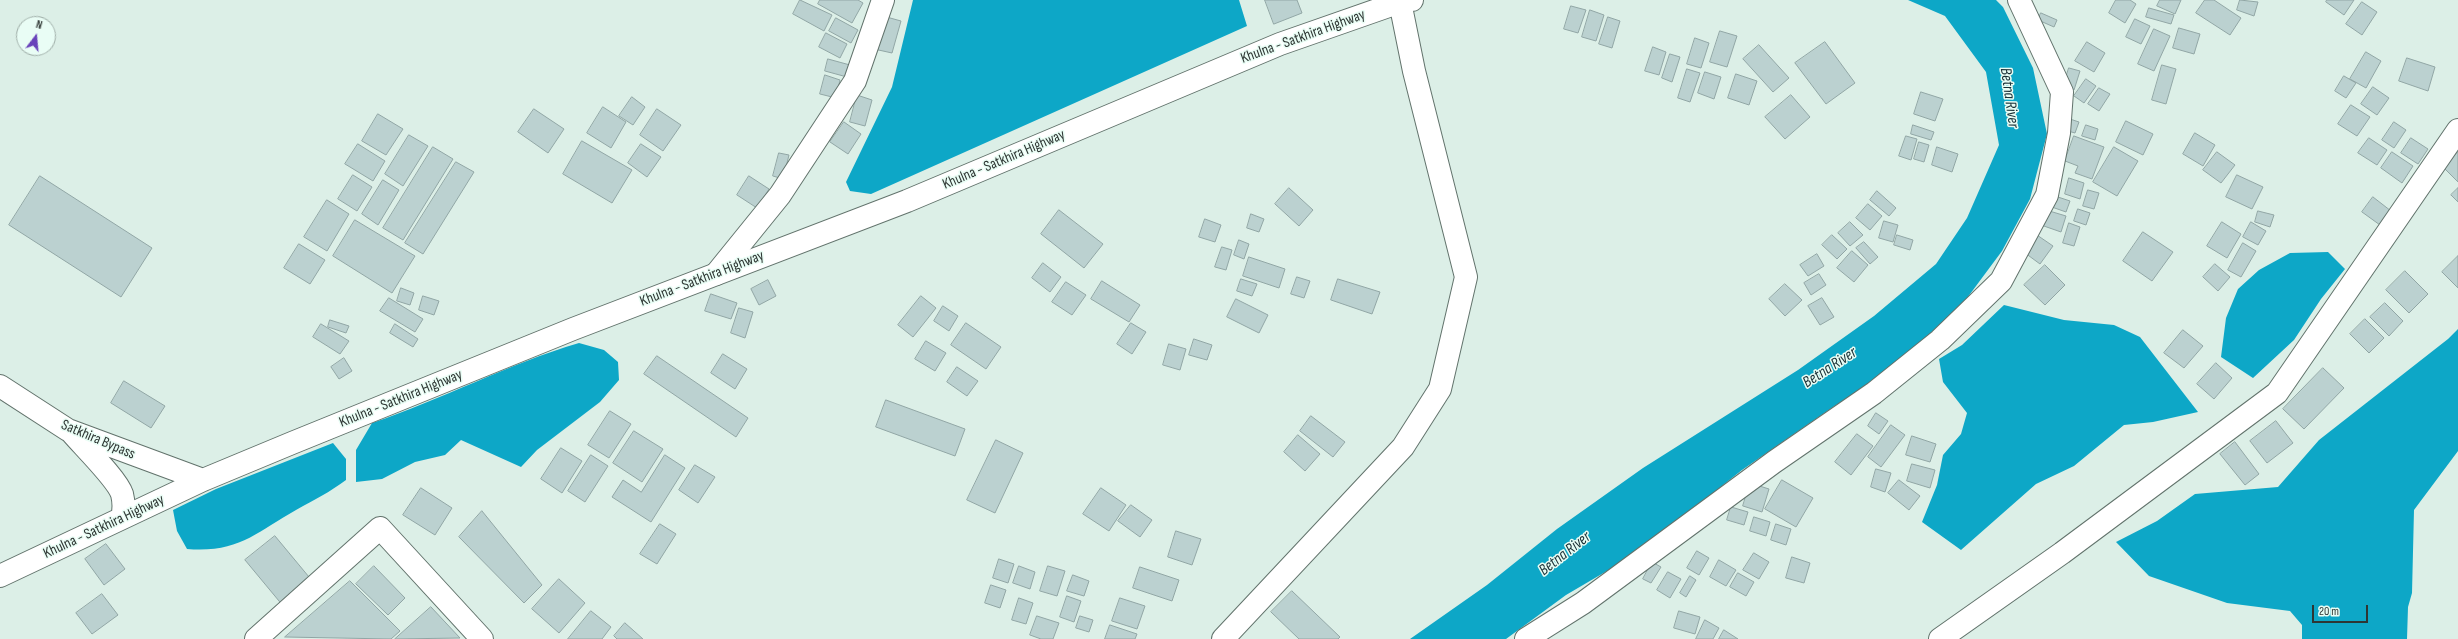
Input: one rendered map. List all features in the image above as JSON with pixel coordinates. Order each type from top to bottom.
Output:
[{"type":"main road","points":[[716,274],[780,195],[855,81],[883,0]]},
{"type":"main road","points":[[1526,639],[1583,603],[1774,462],[1874,393],[1940,340],[2001,281],[2047,195],[2059,133],[2062,92],[2019,0]]},
{"type":"main road","points":[[1223,639],[1403,447],[1440,389],[1466,277],[1414,71],[1406,1]]},
{"type":"main road","name":"Khulna - Satkhira Highway","points":[[0,576],[203,480],[573,329],[907,201],[1280,44],[1406,1]]},
{"type":"main road","points":[[1940,639],[2062,553],[2277,393],[2458,130]]},
{"type":"main road","name":"Satkhira Bypass","points":[[0,386],[68,430],[203,480]]},
{"type":"main road","points":[[68,430],[97,461],[122,492],[124,507],[122,518]]},
{"type":"main road","points":[[256,639],[380,528],[482,639]]},
{"type":"water","points":[[913,0],[1239,0],[1247,26],[871,194],[850,191],[846,182],[892,87]]},
{"type":"water","name":"Betna River","points":[[1908,0],[1996,0],[2003,7],[2033,68],[2047,134],[2030,199],[2002,251],[1950,321],[1903,362],[1833,407],[1742,470],[1669,528],[1612,568],[1566,595],[1506,639],[1410,639],[1487,585],[1557,529],[1643,468],[1798,370],[1874,316],[1936,264],[1967,218],[1999,145],[1986,72],[1945,16]]},
{"type":"water","points":[[2328,252],[2345,269],[2321,299],[2294,340],[2253,378],[2221,357],[2226,318],[2238,289],[2259,270],[2290,253]]},
{"type":"water","points":[[2004,305],[2064,320],[2114,325],[2140,337],[2198,412],[2153,422],[2124,425],[2074,466],[2036,484],[1961,550],[1922,522],[1937,485],[1943,455],[1961,434],[1967,413],[1943,382],[1939,359],[1962,345]]},
{"type":"water","points":[[2458,329],[2458,451],[2414,510],[2412,593],[2408,607],[2407,639],[2302,639],[2302,625],[2290,611],[2227,603],[2149,576],[2116,542],[2157,521],[2195,494],[2278,487],[2319,440],[2448,339]]},
{"type":"water","points":[[579,343],[604,350],[618,362],[619,380],[600,402],[537,450],[521,467],[461,440],[445,455],[415,462],[382,479],[356,482],[356,450],[372,423],[398,414],[501,371],[553,351]]},
{"type":"water","points":[[333,443],[346,459],[346,480],[246,540],[220,548],[187,549],[177,531],[173,510],[216,489]]},
{"type":"building","points":[[800,0],[832,15],[824,31],[793,14]]},
{"type":"building","points":[[820,0],[858,0],[863,3],[852,23],[818,4]]},
{"type":"building","points":[[1265,0],[1297,0],[1302,13],[1274,24]]},
{"type":"building","points":[[2116,0],[2130,0],[2136,4],[2125,23],[2109,13]]},
{"type":"building","points":[[2160,0],[2181,0],[2175,14],[2157,6]]},
{"type":"building","points":[[2205,0],[2214,0],[2241,18],[2230,35],[2196,13]]},
{"type":"building","points":[[2240,0],[2258,2],[2254,16],[2237,10]]},
{"type":"building","points":[[2327,0],[2354,0],[2344,15],[2326,2]]},
{"type":"building","points":[[2362,2],[2377,12],[2362,35],[2346,24]]},
{"type":"building","points":[[1571,6],[1586,10],[1578,33],[1564,29]]},
{"type":"building","points":[[2149,8],[2174,15],[2171,24],[2146,17]]},
{"type":"building","points":[[1590,10],[1604,15],[1596,41],[1582,37]]},
{"type":"building","points":[[2041,13],[2057,20],[2054,27],[2038,20]]},
{"type":"building","points":[[883,16],[901,21],[892,53],[874,49]]},
{"type":"building","points":[[1608,17],[1620,21],[1612,48],[1599,44]]},
{"type":"building","points":[[836,18],[858,30],[851,43],[829,31]]},
{"type":"building","points":[[2135,19],[2150,26],[2141,44],[2126,37]]},
{"type":"building","points":[[2179,28],[2200,34],[2194,54],[2173,48]]},
{"type":"building","points":[[2154,29],[2170,36],[2154,71],[2138,64]]},
{"type":"building","points":[[1720,31],[1737,36],[1727,67],[1710,62]]},
{"type":"building","points":[[826,33],[847,44],[840,58],[819,47]]},
{"type":"building","points":[[1695,38],[1709,43],[1701,68],[1687,64]]},
{"type":"building","points":[[1825,42],[1855,83],[1826,104],[1795,63]]},
{"type":"building","points":[[2087,42],[2105,53],[2094,72],[2075,61]]},
{"type":"building","points":[[1759,45],[1789,78],[1773,92],[1743,59]]},
{"type":"building","points":[[1653,47],[1666,52],[1659,75],[1645,71]]},
{"type":"building","points":[[2366,52],[2381,61],[2366,88],[2350,79]]},
{"type":"building","points":[[1670,54],[1680,57],[1672,82],[1662,78]]},
{"type":"building","points":[[2407,58],[2435,67],[2428,91],[2399,81]]},
{"type":"building","points":[[828,59],[850,65],[847,77],[825,71]]},
{"type":"building","points":[[2162,65],[2176,69],[2166,104],[2152,100]]},
{"type":"building","points":[[2069,68],[2080,71],[2074,90],[2063,87]]},
{"type":"building","points":[[1687,69],[1700,73],[1690,102],[1678,98]]},
{"type":"building","points":[[1705,72],[1721,77],[1714,99],[1698,93]]},
{"type":"building","points":[[1736,74],[1757,81],[1749,105],[1728,98]]},
{"type":"building","points":[[825,75],[840,80],[836,98],[820,94]]},
{"type":"building","points":[[2344,76],[2356,83],[2346,98],[2335,91]]},
{"type":"building","points":[[2086,79],[2096,86],[2084,103],[2074,96]]},
{"type":"building","points":[[2373,87],[2389,98],[2377,115],[2361,104]]},
{"type":"building","points":[[2099,88],[2110,94],[2099,111],[2088,104]]},
{"type":"building","points":[[1921,92],[1943,99],[1935,121],[1914,114]]},
{"type":"building","points":[[857,95],[872,100],[865,126],[850,122]]},
{"type":"building","points":[[1791,95],[1810,117],[1785,139],[1765,117]]},
{"type":"building","points":[[632,97],[645,107],[633,125],[619,116]]},
{"type":"building","points":[[2351,105],[2370,117],[2357,136],[2338,124]]},
{"type":"building","points":[[603,107],[626,122],[611,148],[587,133]]},
{"type":"building","points":[[534,109],[564,129],[548,153],[518,132]]},
{"type":"building","points":[[657,109],[681,125],[663,151],[640,135]]},
{"type":"building","points":[[378,114],[403,129],[386,155],[362,141]]},
{"type":"building","points":[[2064,117],[2079,122],[2075,133],[2061,129]]},
{"type":"building","points":[[2126,121],[2153,134],[2143,155],[2116,142]]},
{"type":"building","points":[[844,122],[861,134],[848,154],[830,142]]},
{"type":"building","points":[[2394,122],[2406,130],[2394,148],[2382,140]]},
{"type":"building","points":[[1913,125],[1934,132],[1931,140],[1911,134]]},
{"type":"building","points":[[2086,125],[2098,129],[2095,140],[2082,136]]},
{"type":"building","points":[[2195,133],[2215,145],[2203,166],[2183,154]]},
{"type":"building","points":[[409,135],[428,146],[403,186],[385,174]]},
{"type":"building","points":[[1906,136],[1917,139],[1911,160],[1899,156]]},
{"type":"building","points":[[2074,136],[2104,147],[2092,179],[2075,173],[2078,166],[2065,161]]},
{"type":"building","points":[[2369,138],[2387,150],[2377,165],[2358,153]]},
{"type":"building","points":[[2411,138],[2428,149],[2418,164],[2401,153]]},
{"type":"building","points":[[582,141],[632,170],[612,203],[563,174]]},
{"type":"building","points":[[1919,142],[1929,145],[1924,162],[1914,159]]},
{"type":"building","points":[[358,144],[385,161],[373,181],[345,164]]},
{"type":"building","points":[[641,144],[661,157],[647,177],[628,163]]},
{"type":"building","points":[[433,147],[453,159],[403,240],[383,228]]},
{"type":"building","points":[[1937,147],[1958,154],[1952,172],[1932,165]]},
{"type":"building","points":[[2114,147],[2138,161],[2117,196],[2093,182]]},
{"type":"building","points":[[2217,152],[2235,165],[2221,183],[2203,170]]},
{"type":"building","points":[[2392,152],[2413,166],[2402,183],[2381,168]]},
{"type":"building","points":[[2458,152],[2458,182],[2443,167]]},
{"type":"building","points":[[779,153],[789,155],[783,179],[773,176]]},
{"type":"building","points":[[456,162],[474,172],[423,254],[405,243]]},
{"type":"building","points":[[353,175],[372,187],[357,211],[338,199]]},
{"type":"building","points":[[2237,175],[2263,187],[2252,209],[2226,197]]},
{"type":"building","points":[[40,176],[152,248],[121,297],[9,225]]},
{"type":"building","points":[[749,176],[769,189],[757,208],[737,195]]},
{"type":"building","points":[[2069,178],[2084,183],[2080,199],[2065,194]]},
{"type":"building","points":[[383,180],[399,190],[378,225],[362,214]]},
{"type":"building","points":[[1289,188],[1313,210],[1299,226],[1275,204]]},
{"type":"building","points":[[2458,188],[2458,202],[2451,195]]},
{"type":"building","points":[[2088,190],[2099,193],[2094,209],[2083,206]]},
{"type":"building","points":[[1877,191],[1896,208],[1889,216],[1870,200]]},
{"type":"building","points":[[2052,195],[2070,201],[2066,212],[2049,206]]},
{"type":"building","points":[[2373,197],[2391,211],[2380,225],[2362,212]]},
{"type":"building","points":[[327,200],[349,214],[327,251],[304,237]]},
{"type":"building","points":[[1868,204],[1882,216],[1870,230],[1856,218]]},
{"type":"building","points":[[2078,209],[2090,213],[2086,225],[2074,221]]},
{"type":"building","points":[[1059,210],[1103,244],[1084,268],[1041,234]]},
{"type":"building","points":[[2046,210],[2066,216],[2061,232],[2041,225]]},
{"type":"building","points":[[2258,211],[2274,215],[2270,227],[2255,222]]},
{"type":"building","points":[[1251,214],[1264,219],[1259,232],[1247,228]]},
{"type":"building","points":[[1205,219],[1221,225],[1215,242],[1199,237]]},
{"type":"building","points":[[355,220],[415,256],[392,293],[333,256]]},
{"type":"building","points":[[1884,221],[1898,225],[1893,242],[1879,238]]},
{"type":"building","points":[[1850,222],[1863,235],[1850,246],[1838,233]]},
{"type":"building","points":[[2222,222],[2241,234],[2227,258],[2207,246]]},
{"type":"building","points":[[2251,222],[2266,231],[2258,245],[2243,237]]},
{"type":"building","points":[[2069,223],[2080,227],[2074,246],[2063,243]]},
{"type":"building","points":[[2143,232],[2173,252],[2152,281],[2123,261]]},
{"type":"building","points":[[2034,233],[2053,246],[2040,264],[2021,250]]},
{"type":"building","points":[[1832,235],[1847,249],[1837,259],[1822,245]]},
{"type":"building","points":[[1897,235],[1913,240],[1910,250],[1894,245]]},
{"type":"building","points":[[1239,240],[1249,244],[1244,259],[1234,255]]},
{"type":"building","points":[[1864,242],[1878,257],[1870,264],[1856,248]]},
{"type":"building","points":[[2243,243],[2256,251],[2241,277],[2228,270]]},
{"type":"building","points":[[299,244],[325,260],[310,284],[284,268]]},
{"type":"building","points":[[1222,247],[1232,250],[1226,270],[1215,267]]},
{"type":"building","points":[[1852,251],[1868,265],[1854,282],[1837,268]]},
{"type":"building","points":[[1817,254],[1824,266],[1808,276],[1800,265]]},
{"type":"building","points":[[2458,256],[2458,288],[2442,272]]},
{"type":"building","points":[[1249,257],[1285,269],[1279,288],[1243,276]]},
{"type":"building","points":[[1043,263],[1061,277],[1050,292],[1032,278]]},
{"type":"building","points":[[2215,264],[2230,277],[2218,291],[2203,277]]},
{"type":"building","points":[[2045,265],[2065,285],[2045,305],[2024,285]]},
{"type":"building","points":[[2405,271],[2428,294],[2409,313],[2386,290]]},
{"type":"building","points":[[1819,274],[1826,285],[1811,295],[1804,283]]},
{"type":"building","points":[[1297,277],[1310,281],[1304,298],[1291,294]]},
{"type":"building","points":[[1241,279],[1257,284],[1252,296],[1237,291]]},
{"type":"building","points":[[1338,279],[1380,292],[1372,314],[1331,300]]},
{"type":"building","points":[[768,280],[776,296],[759,305],[751,289]]},
{"type":"building","points":[[1102,281],[1140,305],[1129,322],[1091,299]]},
{"type":"building","points":[[1066,282],[1086,295],[1072,315],[1052,302]]},
{"type":"building","points":[[1785,284],[1802,300],[1785,316],[1769,299]]},
{"type":"building","points":[[401,288],[414,293],[410,305],[397,301]]},
{"type":"building","points":[[711,294],[737,303],[731,319],[705,311]]},
{"type":"building","points":[[423,296],[439,301],[434,315],[419,310]]},
{"type":"building","points":[[921,296],[936,308],[913,337],[898,325]]},
{"type":"building","points":[[389,298],[423,319],[415,332],[380,311]]},
{"type":"building","points":[[1822,298],[1834,317],[1820,325],[1808,306]]},
{"type":"building","points":[[1236,299],[1268,315],[1259,333],[1227,317]]},
{"type":"building","points":[[2385,303],[2403,321],[2389,336],[2370,317]]},
{"type":"building","points":[[943,306],[958,316],[949,331],[934,321]]},
{"type":"building","points":[[739,308],[753,312],[745,338],[731,333]]},
{"type":"building","points":[[2365,319],[2384,338],[2369,353],[2350,334]]},
{"type":"building","points":[[330,320],[349,326],[346,333],[328,327]]},
{"type":"building","points":[[966,323],[1001,347],[986,369],[951,345]]},
{"type":"building","points":[[1131,323],[1146,332],[1132,354],[1117,344]]},
{"type":"building","points":[[321,324],[349,341],[340,354],[313,337]]},
{"type":"building","points":[[395,324],[418,339],[413,347],[390,333]]},
{"type":"building","points":[[2183,330],[2203,346],[2184,368],[2164,353]]},
{"type":"building","points":[[1194,339],[1212,345],[1207,360],[1189,355]]},
{"type":"building","points":[[926,341],[946,353],[935,371],[915,359]]},
{"type":"building","points":[[1169,344],[1186,349],[1180,370],[1163,365]]},
{"type":"building","points":[[723,354],[747,369],[735,389],[711,373]]},
{"type":"building","points":[[657,356],[748,418],[736,437],[644,374]]},
{"type":"building","points":[[344,358],[352,371],[339,379],[331,367]]},
{"type":"building","points":[[2216,363],[2232,378],[2214,399],[2197,384]]},
{"type":"building","points":[[957,367],[978,381],[967,396],[947,382]]},
{"type":"building","points":[[2323,368],[2344,388],[2304,429],[2283,409]]},
{"type":"building","points":[[124,381],[165,406],[151,428],[111,403]]},
{"type":"building","points":[[886,400],[965,429],[955,456],[876,427]]},
{"type":"building","points":[[610,411],[631,424],[609,458],[588,445]]},
{"type":"building","points":[[1876,413],[1888,421],[1879,434],[1868,426]]},
{"type":"building","points":[[1311,416],[1345,442],[1333,457],[1300,431]]},
{"type":"building","points":[[2276,421],[2293,443],[2267,463],[2250,441]]},
{"type":"building","points":[[1891,425],[1905,435],[1881,467],[1868,457]]},
{"type":"building","points":[[634,431],[663,449],[642,482],[613,463]]},
{"type":"building","points":[[1857,434],[1873,446],[1851,475],[1835,462]]},
{"type":"building","points":[[1298,435],[1320,454],[1305,471],[1284,452]]},
{"type":"building","points":[[1912,436],[1936,444],[1930,462],[1906,455]]},
{"type":"building","points":[[996,440],[1023,453],[995,513],[967,500]]},
{"type":"building","points":[[2235,442],[2259,474],[2245,485],[2220,454]]},
{"type":"building","points":[[561,448],[582,461],[562,493],[541,479]]},
{"type":"building","points":[[591,455],[608,466],[585,502],[568,491]]},
{"type":"building","points":[[665,455],[685,468],[651,522],[612,497],[623,480],[641,492]]},
{"type":"building","points":[[1912,464],[1935,470],[1930,488],[1907,481]]},
{"type":"building","points":[[695,465],[715,477],[698,503],[679,490]]},
{"type":"building","points":[[1876,469],[1891,473],[1885,492],[1871,487]]},
{"type":"building","points":[[1782,480],[1813,498],[1796,527],[1765,509]]},
{"type":"building","points":[[1899,480],[1920,496],[1909,510],[1888,493]]},
{"type":"building","points":[[1750,483],[1769,489],[1762,512],[1743,506]]},
{"type":"building","points":[[421,488],[452,508],[435,535],[403,515]]},
{"type":"building","points":[[1101,488],[1126,505],[1109,531],[1083,514]]},
{"type":"building","points":[[1131,505],[1152,520],[1140,537],[1118,521]]},
{"type":"building","points":[[1731,507],[1748,512],[1744,525],[1727,520]]},
{"type":"building","points":[[482,511],[542,585],[524,603],[459,537]]},
{"type":"building","points":[[1754,517],[1770,522],[1766,536],[1750,531]]},
{"type":"building","points":[[660,524],[676,534],[657,564],[640,554]]},
{"type":"building","points":[[1776,524],[1791,529],[1786,545],[1771,540]]},
{"type":"building","points":[[1176,531],[1201,539],[1192,565],[1168,557]]},
{"type":"building","points":[[275,536],[314,583],[284,607],[245,560]]},
{"type":"building","points":[[106,544],[125,569],[104,585],[85,559]]},
{"type":"building","points":[[1697,551],[1709,558],[1699,575],[1687,568]]},
{"type":"building","points":[[1754,553],[1769,562],[1759,579],[1743,570]]},
{"type":"building","points":[[1792,557],[1810,563],[1804,583],[1786,578]]},
{"type":"building","points":[[999,559],[1014,564],[1008,583],[993,578]]},
{"type":"building","points":[[1719,560],[1736,570],[1726,586],[1710,577]]},
{"type":"building","points":[[1652,562],[1661,567],[1651,583],[1643,579]]},
{"type":"building","points":[[374,566],[405,598],[388,615],[356,584]]},
{"type":"building","points":[[1019,566],[1035,572],[1030,589],[1013,583]]},
{"type":"building","points":[[1048,566],[1065,571],[1057,596],[1040,591]]},
{"type":"building","points":[[1140,567],[1179,580],[1172,601],[1133,588]]},
{"type":"building","points":[[1668,572],[1681,579],[1670,598],[1657,590]]},
{"type":"building","points":[[1738,573],[1754,582],[1746,596],[1730,587]]},
{"type":"building","points":[[1073,575],[1089,581],[1084,596],[1067,591]]},
{"type":"building","points":[[1690,576],[1696,580],[1686,597],[1680,593]]},
{"type":"building","points":[[559,579],[585,603],[559,633],[532,609]]},
{"type":"building","points":[[350,581],[400,631],[391,639],[285,637]]},
{"type":"building","points":[[991,585],[1006,590],[1000,608],[985,603]]},
{"type":"building","points":[[1292,591],[1340,637],[1338,639],[1299,639],[1271,612]]},
{"type":"building","points":[[102,594],[118,615],[92,634],[76,613]]},
{"type":"building","points":[[1067,596],[1081,601],[1074,622],[1060,617]]},
{"type":"building","points":[[1019,598],[1033,603],[1026,624],[1012,620]]},
{"type":"building","points":[[1120,598],[1145,606],[1137,629],[1112,621]]},
{"type":"building","points":[[431,607],[460,638],[395,639]]},
{"type":"building","points":[[591,611],[611,627],[602,639],[568,639]]},
{"type":"building","points":[[1679,611],[1700,617],[1695,634],[1674,628]]},
{"type":"building","points":[[1037,616],[1059,623],[1053,639],[1041,639],[1030,635]]},
{"type":"building","points":[[1080,616],[1093,620],[1089,632],[1076,628]]},
{"type":"building","points":[[1705,620],[1719,628],[1713,639],[1696,639]]},
{"type":"building","points":[[625,623],[643,639],[617,639],[614,636]]},
{"type":"building","points":[[1110,625],[1137,634],[1135,639],[1105,639]]},
{"type":"building","points":[[1724,630],[1738,639],[1719,639]]}]
